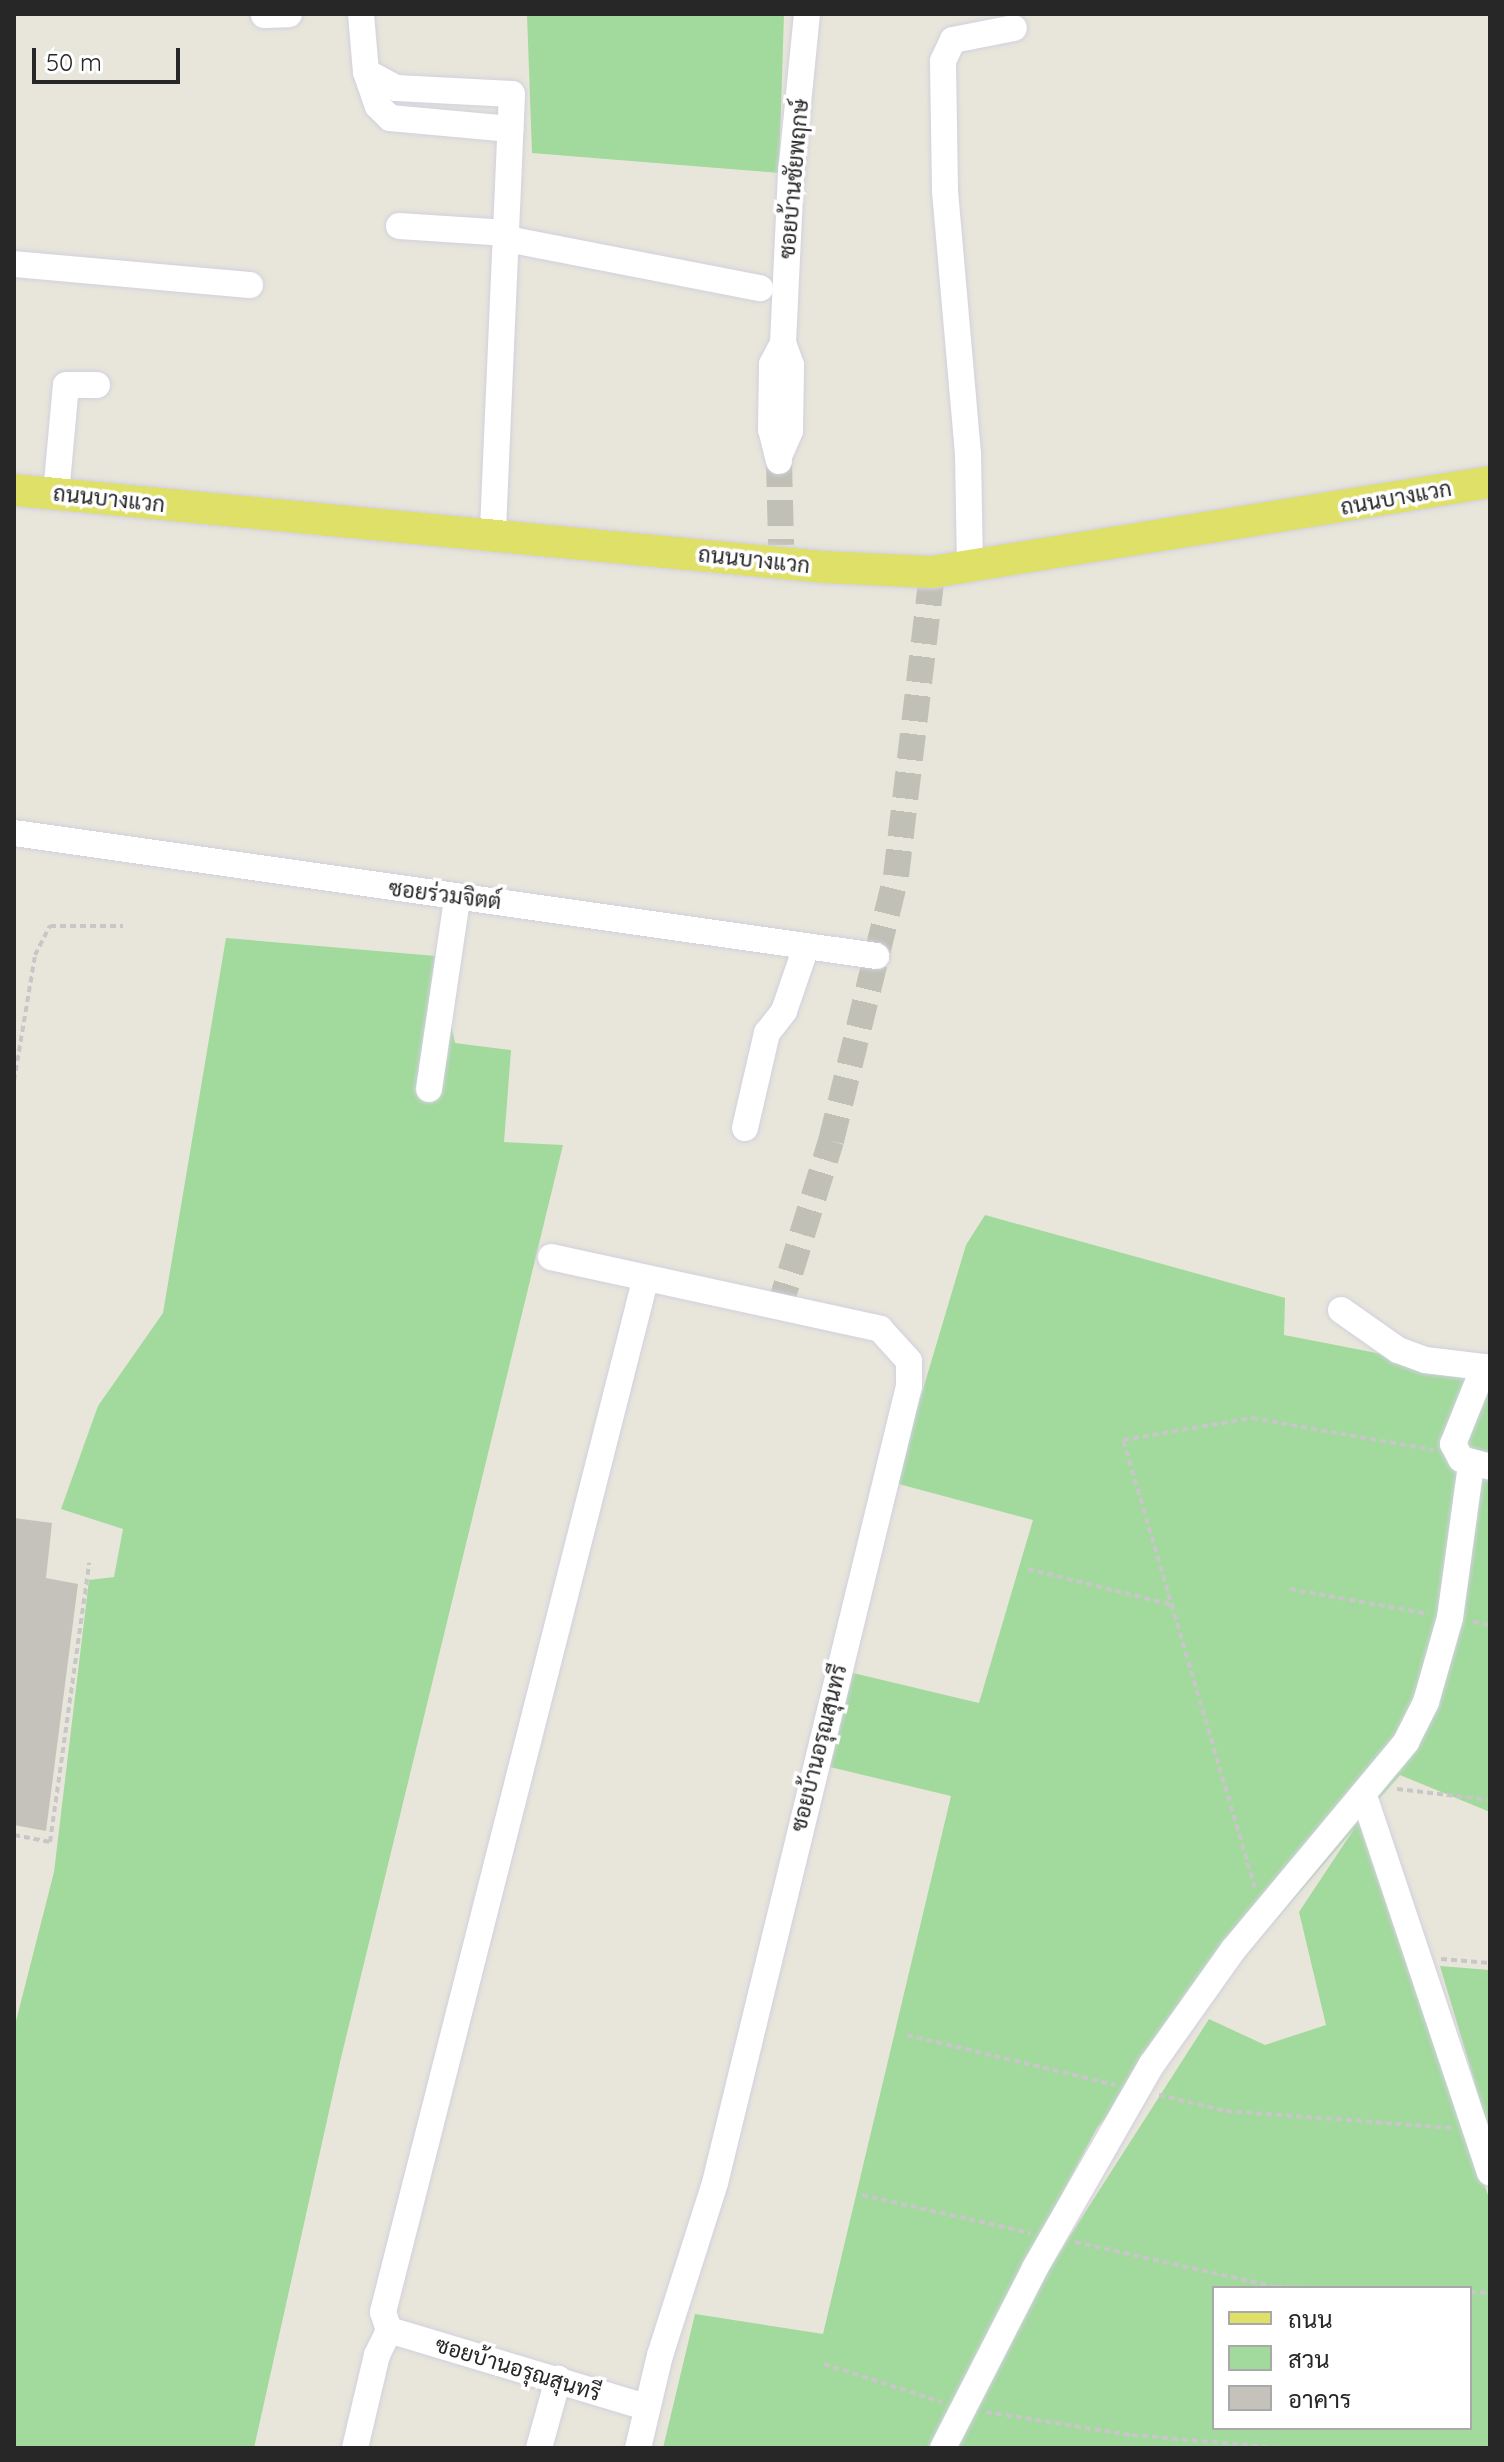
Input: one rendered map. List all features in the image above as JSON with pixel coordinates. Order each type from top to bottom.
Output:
[{"type":"main road","name":"ถนนบางแวก","points":[[14,490],[493,535],[782,554],[932,572],[1490,482]]},
{"type":"street","points":[[361,14],[366,72],[378,106],[390,118],[511,129]]},
{"type":"street","name":"ซอยบ้านชัยพฤกษ์","points":[[779,459],[790,431],[791,365],[783,343],[791,174],[807,14]]},
{"type":"street","points":[[970,568],[968,454],[945,190],[943,61],[953,40],[1014,28]]},
{"type":"street","points":[[366,72],[396,88],[512,94],[493,535]]},
{"type":"street","points":[[399,226],[507,236],[760,288]]},
{"type":"street","points":[[14,264],[250,285]]},
{"type":"street","points":[[56,494],[66,385],[97,385]]},
{"type":"street","name":"ซอยร่วมจิตต์","points":[[14,833],[457,900],[574,911],[876,956]]},
{"type":"street","points":[[429,1089],[457,900]]},
{"type":"street","points":[[745,1128],[767,1033],[784,1011],[806,947]]},
{"type":"street","name":"ซอยบ้านอรุณสุนทรี","points":[[551,1257],[645,1281],[880,1329],[909,1361],[909,1386],[715,2183],[646,2407],[638,2448]]},
{"type":"street","points":[[355,2448],[377,2355],[389,2330],[383,2312],[391,2268],[645,1281]]},
{"type":"street","points":[[943,2448],[1052,2237],[1135,2090],[1263,1913],[1369,1791],[1406,1742],[1426,1702],[1450,1618],[1472,1462],[1456,1427],[1487,1367],[1425,1360],[1398,1350],[1341,1310]]},
{"type":"street","points":[[1369,1791],[1418,1957],[1490,2173]]},
{"type":"street","name":"ซอยบ้านอรุณสุนทรี","points":[[389,2330],[646,2407]]},
{"type":"street","points":[[539,2448],[558,2379]]},
{"type":"path","points":[[14,1081],[35,955],[50,926],[123,926]]},
{"type":"path","points":[[1263,1913],[1123,1440],[1252,1418],[1472,1462]]},
{"type":"path","points":[[14,1835],[50,1842],[89,1563]]},
{"type":"path","points":[[1028,1569],[1172,1605]]},
{"type":"path","points":[[1290,1589],[1490,1625]]},
{"type":"path","points":[[1369,1791],[1490,1800]]},
{"type":"path","points":[[1418,1957],[1490,1963]]},
{"type":"path","points":[[907,2035],[1226,2111],[1476,2130]]},
{"type":"path","points":[[862,2195],[1272,2286]]},
{"type":"path","points":[[824,2364],[963,2409],[1132,2435],[1281,2448]]},
{"type":"green space","points":[[527,14],[784,14],[779,173],[532,153]]},
{"type":"green space","points":[[226,938],[436,956],[455,1043],[511,1050],[504,1142],[563,1145],[340,2062],[254,2448],[14,2448],[14,2029],[54,1872],[89,1580],[114,1577],[123,1529],[61,1509],[98,1406],[163,1313]]},
{"type":"green space","points":[[985,1215],[1285,1298],[1284,1335],[1490,1375],[1490,1812],[1400,1775],[1360,1821],[1490,2201],[1490,2448],[955,2448],[1043,2278],[1209,2019],[1265,2045],[1326,2025],[1299,1912],[1354,1829],[1097,2128],[958,2390],[934,2448],[663,2448],[695,2314],[823,2334],[951,1796],[830,1767],[853,1673],[979,1703],[1033,1520],[895,1483],[966,1245]]},
{"type":"green space","points":[[1440,1966],[1490,1970],[1490,2135],[1487,2124]]},
{"type":"building","points":[[14,1518],[52,1523],[46,1578],[78,1584],[46,1831],[14,1825]]},
{"type":"tunnel","points":[[779,461],[781,545]]},
{"type":"tunnel","points":[[779,1309],[831,1141],[896,876],[932,572]]}]
